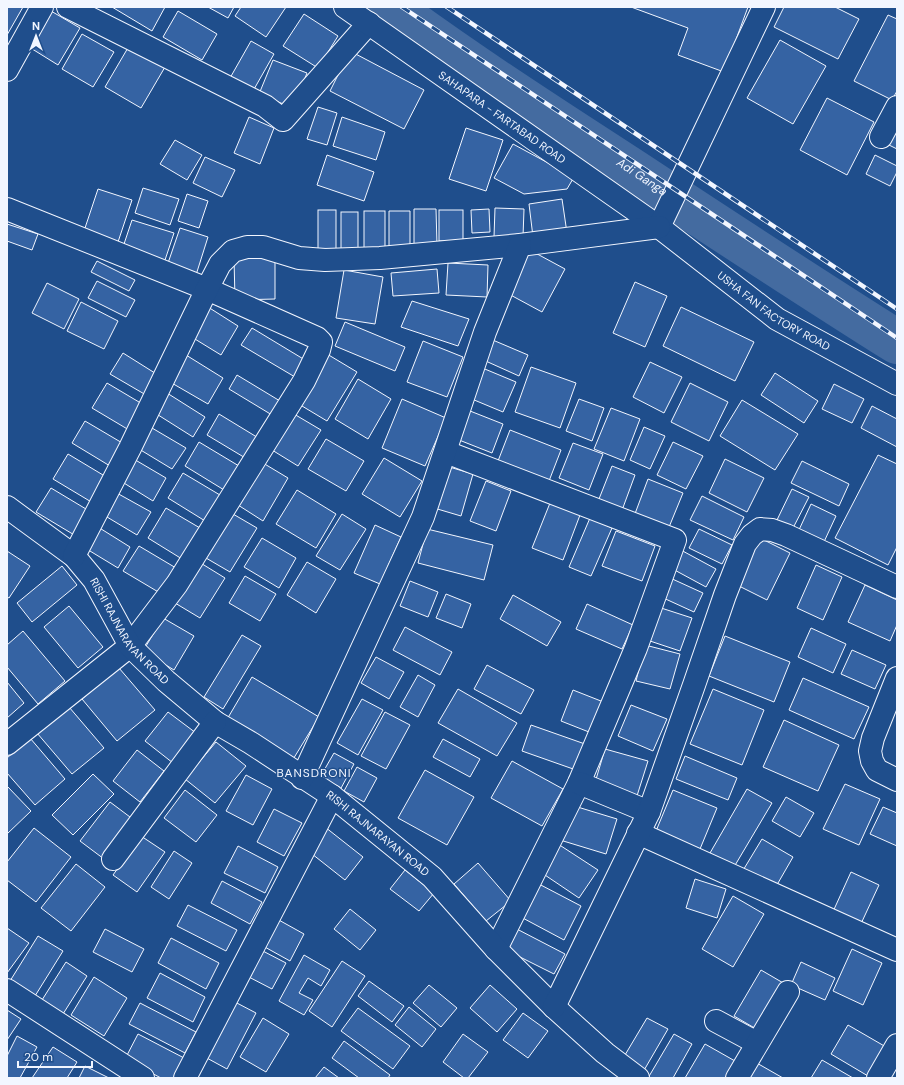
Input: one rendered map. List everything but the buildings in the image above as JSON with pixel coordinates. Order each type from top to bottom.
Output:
[{"type":"street","points":[[7,70],[42,7]]},
{"type":"street","points":[[68,7],[265,106],[284,120],[369,22]]},
{"type":"street","name":"SAHAPARA - FARTABAD ROAD","points":[[346,7],[659,227]]},
{"type":"street","points":[[74,556],[130,448],[220,264],[233,251],[247,247],[263,247],[299,258],[325,260],[380,258],[520,245],[659,227],[764,7]]},
{"type":"street","points":[[881,137],[897,107]]},
{"type":"street","points":[[7,209],[207,289],[317,338],[321,342],[319,350],[304,381],[181,577],[130,646],[7,744]]},
{"type":"street","name":"USHA FAN FACTORY ROAD","points":[[659,227],[776,319],[897,384]]},
{"type":"street","points":[[302,778],[423,517],[485,332],[520,245]]},
{"type":"street","points":[[446,452],[675,540],[636,648],[579,783],[496,949]]},
{"type":"street","name":"RISHI RAJNARAYAN ROAD","points":[[7,507],[74,556],[94,580],[130,646],[166,681],[215,722],[332,796],[432,877],[496,949],[554,1007],[605,1053],[638,1078]]},
{"type":"street","points":[[554,1007],[648,812],[694,686],[725,595],[746,544],[752,535],[760,529],[772,530],[786,535],[897,587]]},
{"type":"street","points":[[897,678],[873,738],[870,751],[872,761],[877,770],[897,780]]},
{"type":"street","points":[[113,859],[215,722]]},
{"type":"street","points":[[579,783],[648,812]]},
{"type":"street","points":[[185,1078],[332,796]]},
{"type":"street","points":[[638,833],[897,950]]},
{"type":"street","points":[[7,990],[143,1078]]},
{"type":"street","points":[[738,1078],[788,992]]},
{"type":"street","points":[[716,1021],[757,1043]]},
{"type":"street","points":[[878,1078],[897,1045]]},
{"type":"waterway","name":"Adi Ganga","points":[[390,7],[450,50],[541,111],[897,342]]},
{"type":"railway","points":[[402,7],[897,338]]},
{"type":"railway","points":[[447,7],[897,309]]},
{"type":"district","name":"BANSDRONI","points":[[314,773]]}]
